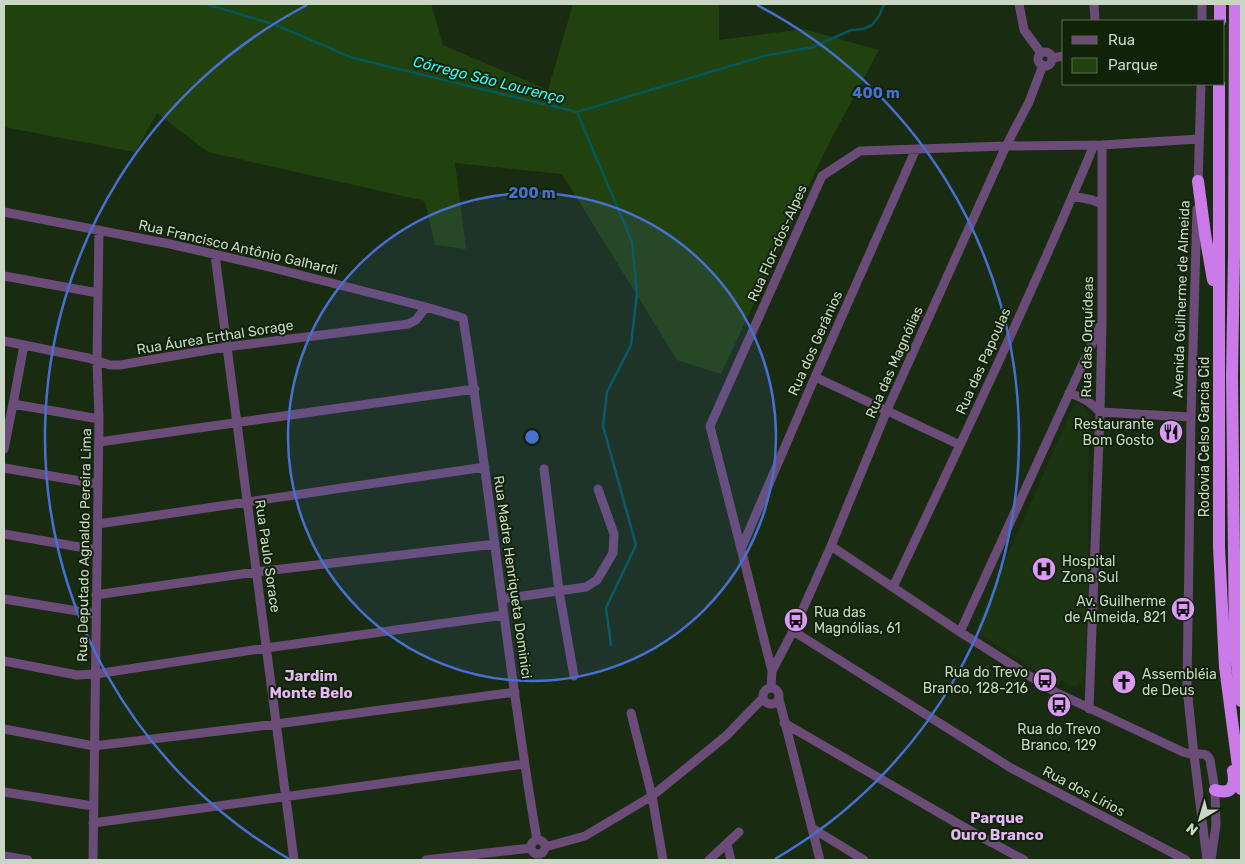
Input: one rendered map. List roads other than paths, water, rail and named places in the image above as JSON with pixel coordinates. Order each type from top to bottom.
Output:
[{"type":"highway","points":[[1220,4],[1220,20]]},
{"type":"highway","name":"Rodovia Celso Garcia Cid","points":[[1235,4],[1232,376],[1234,645],[1241,701]]},
{"type":"highway","name":"Rodovia Celso Garcia Cid","points":[[1220,85],[1219,547],[1225,667],[1241,789]]},
{"type":"highway","points":[[1198,181],[1215,292],[1215,339],[1219,358]]},
{"type":"highway","points":[[1232,376],[1237,349],[1241,278]]},
{"type":"highway","points":[[1215,790],[1228,791],[1235,781],[1225,708],[1225,667]]},
{"type":"street","points":[[1019,4],[1024,30],[1041,53]]},
{"type":"street","points":[[1094,4],[1095,20]]},
{"type":"street","points":[[1202,4],[1202,20]]},
{"type":"street","points":[[1041,53],[1048,53],[1052,58]]},
{"type":"street","points":[[1041,53],[1038,60],[1045,66],[1049,64],[1052,58]]},
{"type":"street","points":[[1052,58],[1062,56]]},
{"type":"street","name":"Rua das Magnólias","points":[[772,671],[793,631],[832,546],[887,410],[1006,146],[1029,102],[1043,65]]},
{"type":"street","name":"Avenida Guilherme de Almeida","points":[[1201,85],[1191,417],[1187,688],[1209,860]]},
{"type":"street","name":"Rua Flor-dos-Alpes","points":[[771,688],[772,671],[710,426],[822,176],[860,151],[1098,145],[1199,139]]},
{"type":"street","name":"Rua das Papoulas","points":[[893,587],[1098,145]]},
{"type":"street","name":"Rua das Orquídeas","points":[[1089,709],[1102,322],[1102,204],[1098,145]]},
{"type":"street","name":"Rua dos Gerânios","points":[[741,550],[916,149]]},
{"type":"street","points":[[1073,196],[1102,204]]},
{"type":"street","name":"Rua Francisco Antônio Galhardi","points":[[4,212],[99,230],[261,265],[463,318]]},
{"type":"street","name":"Rua Deputado Agnaldo Pereira Lima","points":[[92,860],[99,442],[97,361],[99,230]]},
{"type":"street","name":"Rua Paulo Sorace","points":[[215,255],[294,860]]},
{"type":"street","points":[[4,276],[98,294]]},
{"type":"street","name":"Rua Áurea Erthal Sorage","points":[[4,341],[88,358],[110,365],[120,365],[226,347],[408,324],[416,320],[426,307]]},
{"type":"street","name":"Rua Madre Henriqueta Dominici","points":[[463,318],[475,389],[524,764],[538,850]]},
{"type":"street","points":[[960,632],[1102,322]]},
{"type":"street","points":[[4,449],[24,345]]},
{"type":"street","points":[[815,377],[960,445]]},
{"type":"street","points":[[99,442],[475,389]]},
{"type":"street","points":[[1069,392],[1090,402],[1100,412],[1191,417]]},
{"type":"street","points":[[14,404],[99,419]]},
{"type":"street","points":[[98,524],[485,467]]},
{"type":"street","points":[[4,468],[98,484]]},
{"type":"street","points":[[544,469],[559,591],[574,676]]},
{"type":"street","points":[[502,599],[586,587],[597,580],[613,554],[614,534],[598,489]]},
{"type":"street","points":[[4,534],[97,550]]},
{"type":"street","points":[[96,596],[256,572],[495,544]]},
{"type":"street","points":[[832,546],[960,632],[1055,692],[1183,752],[1194,754]]},
{"type":"street","points":[[4,599],[96,614]]},
{"type":"street","points":[[4,661],[77,675],[96,674],[504,615]]},
{"type":"street","name":"Rua dos Lírios","points":[[793,631],[1011,768],[1186,860]]},
{"type":"street","points":[[426,860],[538,850],[585,836],[652,796],[726,736],[763,698],[766,689],[771,688],[778,691],[778,699],[820,860]]},
{"type":"street","points":[[4,729],[94,746],[515,692]]},
{"type":"street","points":[[763,698],[772,704],[777,702],[778,699]]},
{"type":"street","points":[[631,713],[652,796],[664,860]]},
{"type":"street","points":[[784,723],[1024,860]]},
{"type":"street","name":"Avenida Guilherme de Almeida","points":[[1194,754],[1208,756],[1215,790],[1216,825],[1209,860]]},
{"type":"street","points":[[93,823],[524,764]]},
{"type":"street","points":[[4,792],[93,806]]},
{"type":"street","points":[[812,828],[864,860]]},
{"type":"street","points":[[709,860],[739,832]]},
{"type":"street","points":[[727,844],[731,860]]},
{"type":"street","points":[[4,856],[28,860]]},
{"type":"waterway","name":"Córrego São Lourenço","points":[[206,4],[276,25],[353,58],[577,112],[632,242],[637,293],[631,345],[607,392],[603,426],[636,545],[606,608],[611,645]]},
{"type":"waterway","points":[[577,112],[764,56],[813,47],[851,30],[863,29],[872,25],[879,16],[884,4]]},
{"type":"place","name":"Restaurante Bom Gosto","points":[[1171,432]]},
{"type":"place","name":"Hospital Zona Sul","points":[[1044,569]]},
{"type":"place","name":"Av. Guilherme de Almeida, 821","points":[[1183,609]]},
{"type":"place","name":"Rua das Magnólias, 61","points":[[796,620]]},
{"type":"place","name":"Rua do Trevo Branco, 128-216","points":[[1045,680]]},
{"type":"place","name":"Assembléia de Deus","points":[[1124,682]]},
{"type":"place","name":"Rua do Trevo Branco, 129","points":[[1059,705]]},
{"type":"district","name":"Jardim Monte Belo","points":[[311,684]]},
{"type":"district","name":"Parque Ouro Branco","points":[[997,826]]}]
